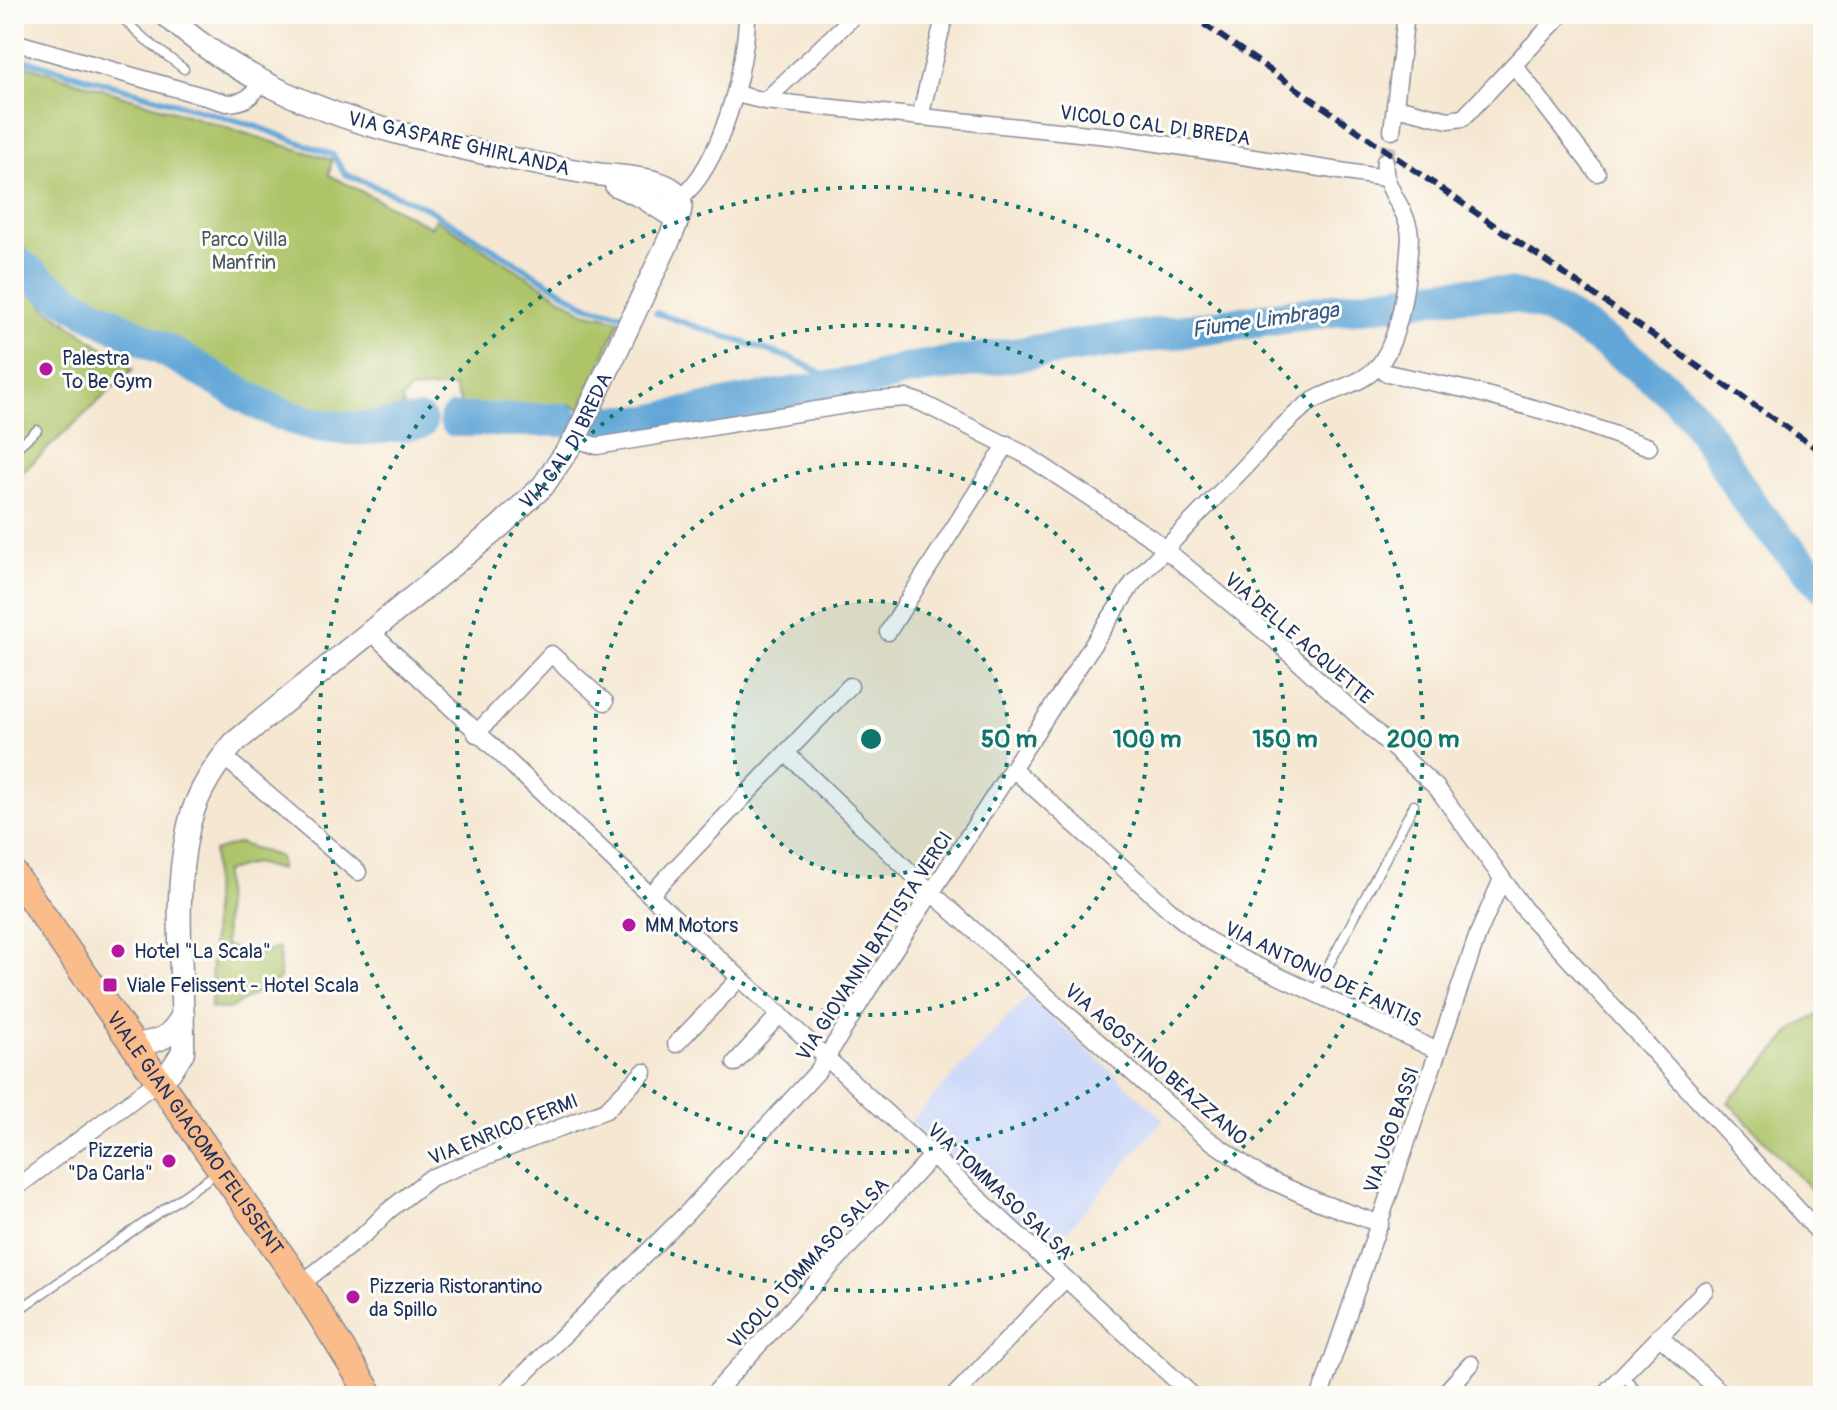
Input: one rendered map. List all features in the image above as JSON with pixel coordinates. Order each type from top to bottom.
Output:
[{"type":"main road","name":"VIALE GIAN GIACOMO FELISSENT","points":[[14,874],[301,1284],[371,1396]]},
{"type":"street","name":"VIA GASPARE GHIRLANDA","points":[[165,14],[258,88],[359,122],[589,174],[643,197],[679,208]]},
{"type":"street","name":"VIA CAL DI BREDA","points":[[159,1080],[170,1072],[183,1052],[181,897],[188,828],[208,779],[234,743],[522,508],[558,468],[575,439],[679,208],[694,187],[717,142],[736,94],[747,14]]},
{"type":"street","points":[[765,101],[856,14]]},
{"type":"street","points":[[1392,131],[1406,14]]},
{"type":"street","points":[[1396,107],[1448,120],[1463,118],[1562,14]]},
{"type":"street","points":[[920,117],[943,22]]},
{"type":"street","points":[[14,42],[227,103],[236,103],[258,88]]},
{"type":"street","points":[[1514,65],[1597,173]]},
{"type":"street","name":"VICOLO CAL DI BREDA","points":[[736,94],[765,101],[1118,137],[1385,169],[1409,228],[1401,311],[1393,339],[1378,367]]},
{"type":"street","points":[[1378,367],[1387,373],[1468,390],[1562,416],[1649,447]]},
{"type":"street","name":"VIA GIOVANNI BATTISTA VERCI","points":[[502,1396],[686,1214],[828,1059],[852,1015],[1133,583],[1306,405],[1366,377],[1378,367]]},
{"type":"street","name":"VIA DELLE ACQUETTE","points":[[575,439],[597,446],[894,398],[922,403],[1007,444],[1104,505],[1164,548],[1276,641],[1437,788],[1527,913],[1823,1237]]},
{"type":"street","points":[[888,632],[1007,444]]},
{"type":"street","name":"VIA TOMMASO SALSA","points":[[370,631],[476,734],[1193,1396]]},
{"type":"street","points":[[476,734],[551,654],[605,702]]},
{"type":"street","points":[[650,895],[850,686]]},
{"type":"street","name":"VIA AGOSTINO BEAZZANO","points":[[787,754],[932,893],[1142,1083],[1229,1156],[1290,1189],[1380,1224]]},
{"type":"street","points":[[223,756],[358,872]]},
{"type":"street","name":"VIA ANTONIO DE FANTIS","points":[[1013,769],[1206,939],[1438,1051]]},
{"type":"street","name":"VIA UGO BASSI","points":[[1320,1396],[1478,934],[1502,879]]},
{"type":"street","points":[[676,1044],[740,978]]},
{"type":"street","points":[[735,1063],[780,1014]]},
{"type":"street","points":[[135,1045],[164,1038],[174,1031],[183,1015]]},
{"type":"street","name":"VIA ENRICO FERMI","points":[[301,1284],[430,1178],[606,1110],[644,1072]]},
{"type":"street","points":[[14,1189],[159,1080]]},
{"type":"street","name":"VICOLO TOMMASO SALSA","points":[[712,1396],[932,1156]]},
{"type":"street","points":[[954,1396],[1065,1279]]},
{"type":"street","points":[[1602,1396],[1705,1290]]},
{"type":"street","points":[[1659,1336],[1725,1396]]},
{"type":"street","points":[[1442,1396],[1471,1364]]},
{"type":"lane","points":[[120,16],[184,69]]},
{"type":"lane","points":[[14,450],[37,430]]},
{"type":"lane","points":[[1314,993],[1414,805]]},
{"type":"lane","points":[[14,1313],[222,1169]]},
{"type":"lane","points":[[1622,1375],[1643,1396]]},
{"type":"lane","points":[[14,1392],[21,1396]]},
{"type":"shaded area","points":[[1028,996],[1164,1119],[1048,1253],[911,1121]]},
{"type":"green space","name":"Parco Villa Manfrin","points":[[14,62],[332,160],[329,175],[431,227],[436,219],[584,312],[620,320],[580,409],[570,404],[565,415],[463,409],[454,387],[410,390],[402,399],[405,416],[309,414],[86,301],[40,272],[14,242]]},
{"type":"green space","points":[[14,273],[46,308],[133,369],[14,480]]},
{"type":"green space","points":[[239,843],[280,857],[280,870],[254,863],[224,872],[225,945],[253,956],[279,948],[280,979],[229,1009],[211,1008],[214,851]]},
{"type":"green space","points":[[1823,1012],[1823,1202],[1728,1102],[1794,1029]]},
{"type":"waterway","points":[[14,57],[258,127],[333,155],[345,174],[425,207],[585,305],[620,314]]},
{"type":"waterway","name":"Fiume Limbraga","points":[[14,260],[71,302],[279,413],[318,425],[344,428],[420,422]]},
{"type":"waterway","name":"Fiume Limbraga","points":[[593,422],[649,422],[858,383],[904,370],[1427,297],[1504,295],[1530,300],[1566,318],[1612,347],[1672,394],[1705,432],[1757,513],[1823,585]]},
{"type":"waterway","points":[[656,313],[793,359],[845,385]]},
{"type":"waterway","name":"Fiume Limbraga","points":[[456,420],[563,420]]},
{"type":"tunnel","points":[[1385,161],[1392,131]]},
{"type":"railway","points":[[1189,14],[1823,453]]},
{"type":"place","name":"Palestra To Be Gym","points":[[46,369]]},
{"type":"place","name":"MM Motors","points":[[629,925]]},
{"type":"place","name":"Hotel \"La Scala\"","points":[[118,951]]},
{"type":"place","name":"Viale Felissent - Hotel Scala","points":[[110,985]]},
{"type":"place","name":"Pizzeria \"Da Carla\"","points":[[169,1161]]},
{"type":"place","name":"Pizzeria Ristorantino da Spillo","points":[[353,1297]]}]
